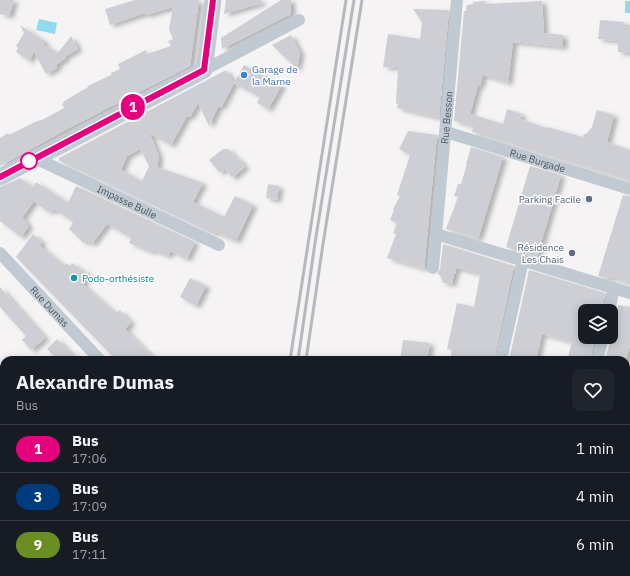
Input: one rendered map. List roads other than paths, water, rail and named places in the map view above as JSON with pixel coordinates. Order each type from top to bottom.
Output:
[{"type":"main road","points":[[0,177],[204,70],[213,0]]},
{"type":"street","name":"Rue Besson","points":[[433,268],[457,0]]},
{"type":"street","points":[[204,70],[299,20]]},
{"type":"street","name":"Rue Burgade","points":[[446,132],[630,189]]},
{"type":"street","name":"Impasse Bulle","points":[[35,158],[219,244]]},
{"type":"street","points":[[436,234],[630,293]]},
{"type":"street","name":"Rue Dumas","points":[[0,253],[96,356]]},
{"type":"street","points":[[502,356],[523,261]]},
{"type":"street","points":[[611,304],[614,288]]},
{"type":"street","points":[[598,356],[601,344]]},
{"type":"water","points":[[625,1],[630,1],[630,13],[625,13]]},
{"type":"water","points":[[39,19],[57,23],[55,34],[36,30]]},
{"type":"railway","points":[[291,356],[346,0]]},
{"type":"railway","points":[[299,356],[354,0]]},
{"type":"railway","points":[[307,356],[362,0]]},
{"type":"place","name":"Garage de la Marne","points":[[244,75]]},
{"type":"place","name":"Parking Facile","points":[[589,199]]},
{"type":"place","name":"Résidence Les Chais","points":[[572,253]]},
{"type":"place","name":"Podo-orthésiste","points":[[74,278]]}]
